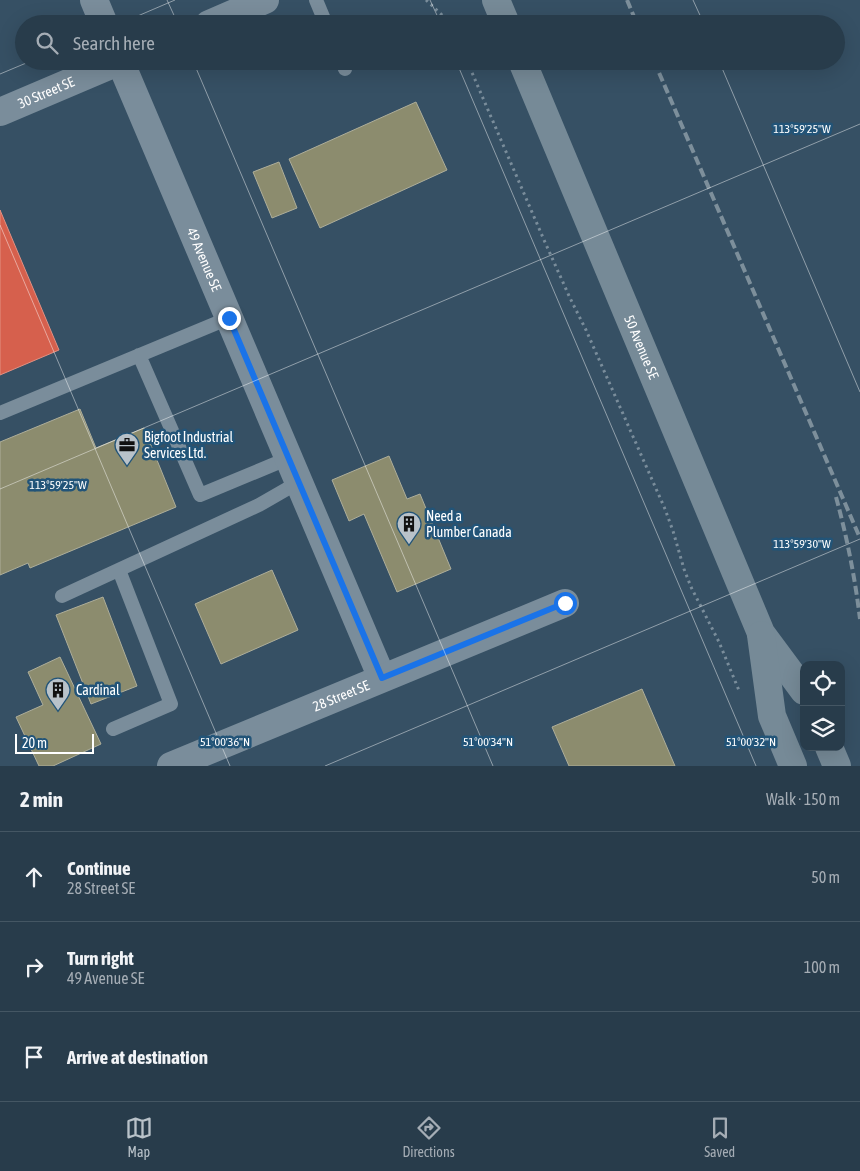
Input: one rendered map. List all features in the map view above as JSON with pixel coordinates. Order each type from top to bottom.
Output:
[{"type":"street","points":[[94,0],[100,15]]},
{"type":"street","points":[[230,15],[265,0]]},
{"type":"street","points":[[496,0],[502,15]]},
{"type":"street","name":"30 Street SE","points":[[0,112],[99,70]]},
{"type":"street","name":"49 Avenue SE","points":[[124,70],[382,678]]},
{"type":"street","name":"50 Avenue SE","points":[[526,70],[761,633],[800,685]]},
{"type":"street","name":"28 Street SE","points":[[171,766],[565,603]]},
{"type":"street","name":"50 Avenue SE","points":[[761,633],[772,716],[794,766]]},
{"type":"street","points":[[831,751],[837,766]]},
{"type":"lane","points":[[316,0],[322,15]]},
{"type":"lane","points":[[0,413],[229,318]]},
{"type":"lane","points":[[139,356],[200,495],[294,470]]},
{"type":"lane","points":[[62,596],[259,504],[294,470]]},
{"type":"lane","points":[[113,729],[171,704],[119,570]]},
{"type":"path","points":[[426,0],[442,15]]},
{"type":"path","points":[[471,70],[544,240],[586,330],[665,510],[691,587],[719,642],[741,695]]},
{"type":"building: Shops","points":[[0,210],[59,350],[0,375]]},
{"type":"building: Industry","points":[[416,102],[447,170],[320,228],[289,159]]},
{"type":"building: Industry","points":[[279,162],[297,208],[272,218],[253,172]]},
{"type":"building: Industry","points":[[80,409],[96,448],[144,428],[176,507],[30,568],[28,563],[0,575],[0,442]]},
{"type":"building: Industry","name":"Need a Plumber Canada","points":[[389,456],[407,499],[420,494],[451,569],[397,592],[364,514],[349,521],[332,480]]},
{"type":"building: Industry","points":[[272,570],[298,630],[221,664],[195,604]]},
{"type":"building: Industry","points":[[103,597],[137,686],[91,704],[56,615]]},
{"type":"building: Industry","name":"Cardinal","points":[[60,657],[101,744],[53,766],[39,766],[16,717],[43,705],[28,672]]},
{"type":"building: Industry","points":[[642,689],[675,766],[569,766],[552,727]]},
{"type":"railway","points":[[627,0],[633,15]]},
{"type":"railway","points":[[658,70],[860,538]]},
{"type":"railway","points":[[836,497],[844,527],[860,619]]},
{"type":"place","name":"Bigfoot Industrial Services Ltd.","points":[[127,466]]},
{"type":"place","name":"Need a Plumber Canada","points":[[409,545]]},
{"type":"place","name":"Cardinal","points":[[58,711]]},
{"type":"route","points":[[229,318],[382,678],[565,603]]}]
